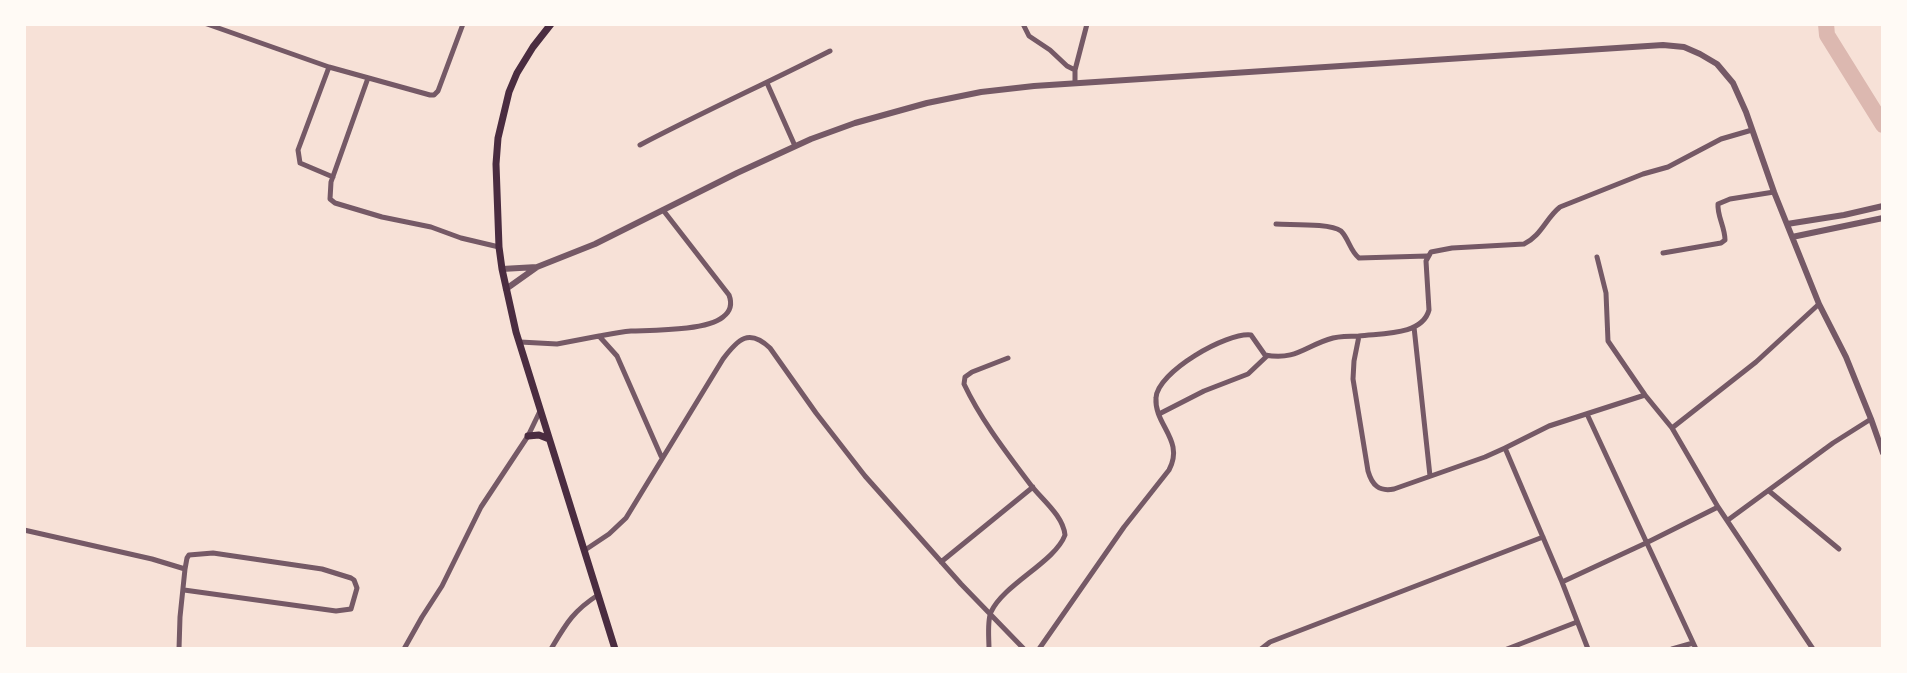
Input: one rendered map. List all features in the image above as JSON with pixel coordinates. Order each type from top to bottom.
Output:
[{"type":"main road","points":[[551,24],[517,73],[498,138],[499,247],[520,342],[615,649]]},
{"type":"main road","points":[[528,436],[539,435],[550,439]]},
{"type":"street","points":[[207,24],[329,67],[434,95],[463,24]]},
{"type":"street","points":[[1023,24],[1029,36],[1075,70]]},
{"type":"street","points":[[1075,83],[1075,70],[1087,24]]},
{"type":"street","points":[[506,289],[537,267],[595,244],[795,146],[855,123],[927,103],[981,92],[1075,83],[1663,45],[1684,47],[1717,64],[1733,83],[1819,304],[1846,357],[1883,453]]},
{"type":"street","points":[[640,145],[830,51]]},
{"type":"street","points":[[329,67],[297,156],[300,163],[333,177]]},
{"type":"street","points":[[368,78],[333,177],[330,199],[382,217],[431,227],[499,247]]},
{"type":"street","points":[[767,83],[795,146]]},
{"type":"street","points":[[1276,224],[1335,228],[1345,236],[1352,252],[1359,258],[1427,256],[1440,249],[1524,244],[1539,233],[1560,207],[1668,167],[1721,139],[1752,130]]},
{"type":"street","points":[[1663,253],[1721,243],[1725,240],[1725,234],[1718,204],[1774,192]]},
{"type":"street","points":[[1787,224],[1883,206]]},
{"type":"street","points":[[520,342],[557,344],[626,332],[705,325],[723,318],[732,303],[729,295],[663,210]]},
{"type":"street","points":[[1792,237],[1883,218]]},
{"type":"street","points":[[1159,414],[1212,387],[1248,374],[1267,356],[1296,355],[1334,338],[1414,327],[1422,323],[1429,310],[1427,256]]},
{"type":"street","points":[[1597,257],[1606,293],[1608,341],[1672,428],[1718,507],[1813,649]]},
{"type":"street","points":[[502,269],[537,267]]},
{"type":"street","points":[[1672,428],[1783,339],[1819,304]]},
{"type":"street","points":[[1414,327],[1430,476]]},
{"type":"street","points":[[1039,649],[1171,465],[1173,446],[1159,414],[1156,397],[1161,384],[1205,348],[1233,337],[1247,334],[1255,338],[1267,356]]},
{"type":"street","points":[[599,336],[617,356],[661,457]]},
{"type":"street","points":[[1359,336],[1353,379],[1370,479],[1376,487],[1389,490],[1485,457],[1549,426],[1645,395]]},
{"type":"street","points":[[585,550],[626,518],[661,457],[734,345],[752,337],[762,340],[770,348],[865,476],[1024,649]]},
{"type":"street","points":[[989,649],[990,613],[1058,546],[1065,532],[1061,521],[994,435],[964,384],[965,377],[972,372],[1008,358]]},
{"type":"street","points":[[404,649],[442,586],[481,507],[528,436],[540,410]]},
{"type":"street","points":[[1587,414],[1694,646],[1672,649]]},
{"type":"street","points":[[1728,520],[1871,419]]},
{"type":"street","points":[[1505,448],[1588,649]]},
{"type":"street","points":[[941,562],[1033,487]]},
{"type":"street","points":[[1769,491],[1839,549]]},
{"type":"street","points":[[1562,582],[1718,507]]},
{"type":"street","points":[[24,530],[185,569]]},
{"type":"street","points":[[1261,649],[1270,642],[1543,537]]},
{"type":"street","points":[[179,649],[185,569],[189,555],[213,553],[322,569],[351,578],[357,584],[351,609],[336,611],[184,590]]},
{"type":"street","points":[[551,649],[565,624],[581,606],[598,595]]},
{"type":"street","points":[[1507,649],[1577,622]]},
{"type":"waterway","points":[[1826,24],[1827,35],[1883,125]]}]
